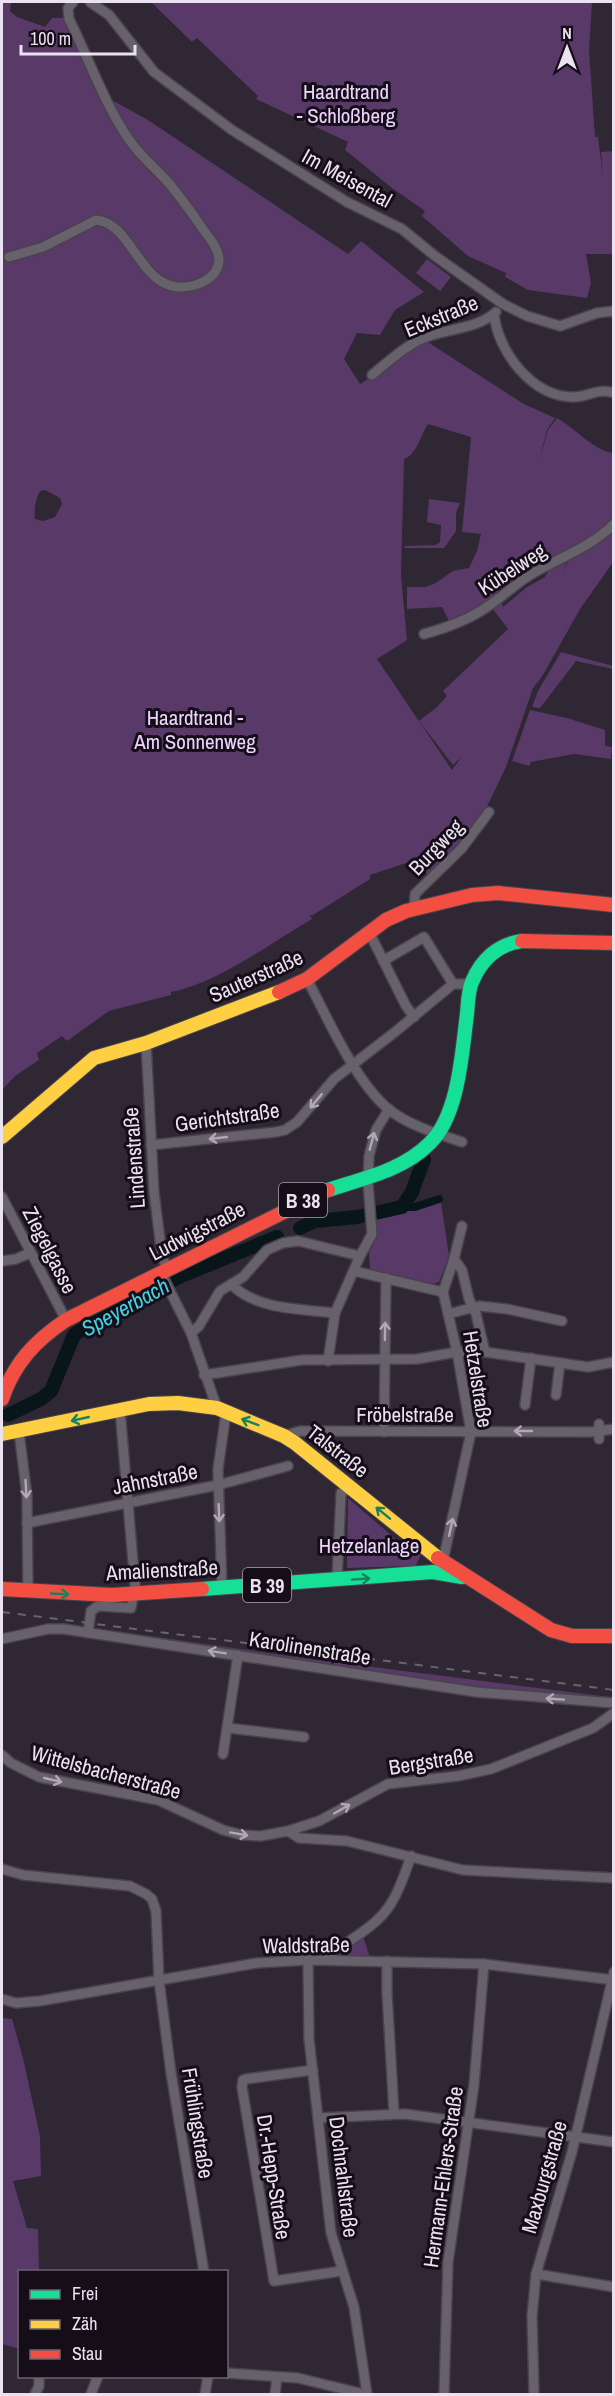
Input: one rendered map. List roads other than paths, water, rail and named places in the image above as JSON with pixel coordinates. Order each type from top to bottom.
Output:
[{"type":"main road","name":"Sauterstraße","points":[[2,1137],[94,1058],[146,1043],[237,1010],[307,979],[386,920],[414,908],[472,895],[498,893],[614,905]]},
{"type":"main road","name":"B 38","points":[[439,1134],[456,1091],[471,984],[492,952],[511,942],[611,939]]},
{"type":"main road","name":"Ludwigstraße","points":[[2,1399],[12,1371],[33,1343],[66,1320],[165,1277],[318,1193],[394,1169],[410,1160],[439,1134]]},
{"type":"main road","name":"Talstraße","points":[[2,1434],[149,1404],[178,1403],[221,1410],[284,1436],[351,1487],[428,1551],[551,1630],[582,1637],[614,1636]]},
{"type":"main road","points":[[2,1427],[19,1432]]},
{"type":"main road","points":[[417,1574],[428,1564],[428,1551]]},
{"type":"main road","points":[[433,1572],[443,1561]]},
{"type":"main road","name":"Amalienstraße","points":[[2,1589],[28,1592],[135,1594],[433,1572],[467,1578]]},
{"type":"street","points":[[9,257],[43,247],[96,220],[111,224],[149,271],[171,285],[190,286],[202,283],[209,278],[219,260],[215,247],[177,193],[141,155],[123,131],[69,19],[67,13],[73,2]]},
{"type":"street","name":"Im Meisental","points":[[90,2],[109,15],[154,72],[232,130],[347,202],[402,229],[435,256],[503,304],[527,316],[560,326],[597,313],[614,311]]},
{"type":"street","name":"Eckstraße","points":[[372,375],[414,343],[437,333],[472,325],[494,314],[503,304]]},
{"type":"street","name":"Eckstraße","points":[[494,314],[496,327],[510,354],[522,370],[542,389],[570,397],[601,390],[614,393]]},
{"type":"street","name":"Kübelweg","points":[[424,634],[451,626],[487,608],[534,573],[602,535],[614,524]]},
{"type":"street","name":"Burgweg","points":[[414,908],[415,894],[471,838],[489,812]]},
{"type":"street","points":[[369,932],[406,1006],[414,1017]]},
{"type":"street","points":[[383,961],[424,937],[453,984],[471,984]]},
{"type":"street","points":[[307,979],[353,1064],[388,1109],[439,1134],[462,1142]]},
{"type":"street","name":"Gerichtstraße","points":[[151,1145],[285,1130],[297,1122],[334,1079],[453,984]]},
{"type":"street","name":"Lindenstraße","points":[[146,1043],[151,1145],[159,1238],[165,1277],[190,1333],[204,1375],[221,1410]]},
{"type":"street","points":[[328,1361],[335,1313],[372,1234],[368,1177],[369,1156],[373,1138],[388,1109]]},
{"type":"street","name":"Ziegelgasse","points":[[2,1197],[66,1320]]},
{"type":"street","points":[[354,1271],[443,1292],[462,1226]]},
{"type":"street","points":[[190,1333],[199,1326],[218,1293],[243,1277],[267,1250],[289,1241],[298,1241],[360,1256]]},
{"type":"street","points":[[2,1261],[30,1253]]},
{"type":"street","points":[[454,1259],[462,1270],[485,1352]]},
{"type":"street","points":[[384,1432],[386,1278]]},
{"type":"street","points":[[232,1285],[242,1293],[269,1304],[335,1313]]},
{"type":"street","name":"Hetzelstraße","points":[[443,1292],[457,1352],[471,1432],[443,1561]]},
{"type":"street","points":[[448,1314],[473,1307],[507,1309],[562,1321]]},
{"type":"street","points":[[204,1375],[302,1359],[328,1361],[417,1359],[457,1352],[485,1352],[596,1367],[614,1362]]},
{"type":"street","points":[[525,1405],[531,1358]]},
{"type":"street","points":[[556,1395],[560,1363]]},
{"type":"street","points":[[88,1633],[90,1611],[98,1606],[131,1608],[135,1594],[120,1410]]},
{"type":"street","points":[[221,1410],[218,1485],[222,1588]]},
{"type":"street","name":"Fröbelstraße","points":[[284,1436],[300,1431],[599,1432],[614,1429]]},
{"type":"street","points":[[19,1432],[26,1477],[28,1592]]},
{"type":"street","name":"Jahnstraße","points":[[27,1523],[218,1485],[288,1466]]},
{"type":"street","points":[[337,1580],[341,1493],[351,1487]]},
{"type":"street","name":"Karolinenstraße","points":[[2,1639],[48,1629],[88,1633],[476,1692],[614,1703]]},
{"type":"street","points":[[223,1754],[238,1655]]},
{"type":"street","name":"Bergstraße","points":[[288,1831],[328,1817],[388,1784],[458,1776],[491,1769],[593,1728],[614,1713]]},
{"type":"street","points":[[228,1728],[304,1737]]},
{"type":"street","name":"Wittelsbacherstraße","points":[[2,1755],[11,1763],[39,1777],[158,1800],[213,1826],[234,1833],[261,1836],[288,1831],[299,1838],[333,1838],[463,1870],[614,1878]]},
{"type":"street","points":[[327,1960],[332,1953],[372,1925],[385,1911],[399,1889],[411,1856]]},
{"type":"street","name":"Frühlingstraße","points":[[2,1869],[23,1875],[130,1886],[152,1899],[156,1911],[159,1980],[176,2109],[204,2270]]},
{"type":"street","name":"Waldstraße","points":[[2,1999],[16,2003],[40,2001],[257,1963],[308,1960],[484,1964],[613,1977]]},
{"type":"street","name":"Dochnahlstraße","points":[[308,1960],[309,2039],[331,2233],[354,2307],[365,2394]]},
{"type":"street","points":[[387,1961],[394,2113]]},
{"type":"street","name":"Hermann-Ehlers-Straße","points":[[444,2394],[448,2262],[469,2122],[484,1964]]},
{"type":"street","name":"Maxburgstraße","points":[[534,2394],[532,2316],[536,2274],[576,2136],[613,1977]]},
{"type":"street","name":"Dr.-Hepp-Straße","points":[[313,2070],[246,2079],[243,2080],[242,2087],[274,2281],[342,2271]]},
{"type":"street","points":[[318,2118],[394,2113],[614,2142]]},
{"type":"street","points":[[536,2274],[614,2287]]},
{"type":"street","points":[[228,2373],[314,2381],[365,2394]]},
{"type":"street","points":[[274,2394],[277,2377]]},
{"type":"street","points":[[35,2394],[39,2386],[39,2378]]},
{"type":"street","points":[[91,2394],[97,2378]]},
{"type":"street","points":[[205,2394],[208,2378]]},
{"type":"waterway","name":"Speyerbach","points":[[300,1228],[315,1221],[357,1217],[402,1207],[412,1192],[424,1159]]},
{"type":"waterway","name":"Speyerbach","points":[[402,1207],[415,1207],[439,1199]]},
{"type":"waterway","name":"Speyerbach","points":[[8,1415],[41,1399],[51,1391],[74,1335],[87,1326],[181,1276],[277,1237]]},
{"type":"railway","points":[[2,1612],[614,1690]]},
{"type":"park label","name":"Haardtrand - Schloßberg","points":[[346,103]]},
{"type":"park label","name":"Haardtrand - Am Sonnenweg","points":[[195,729]]},
{"type":"park label","name":"Hetzelanlage","points":[[369,1545]]}]
